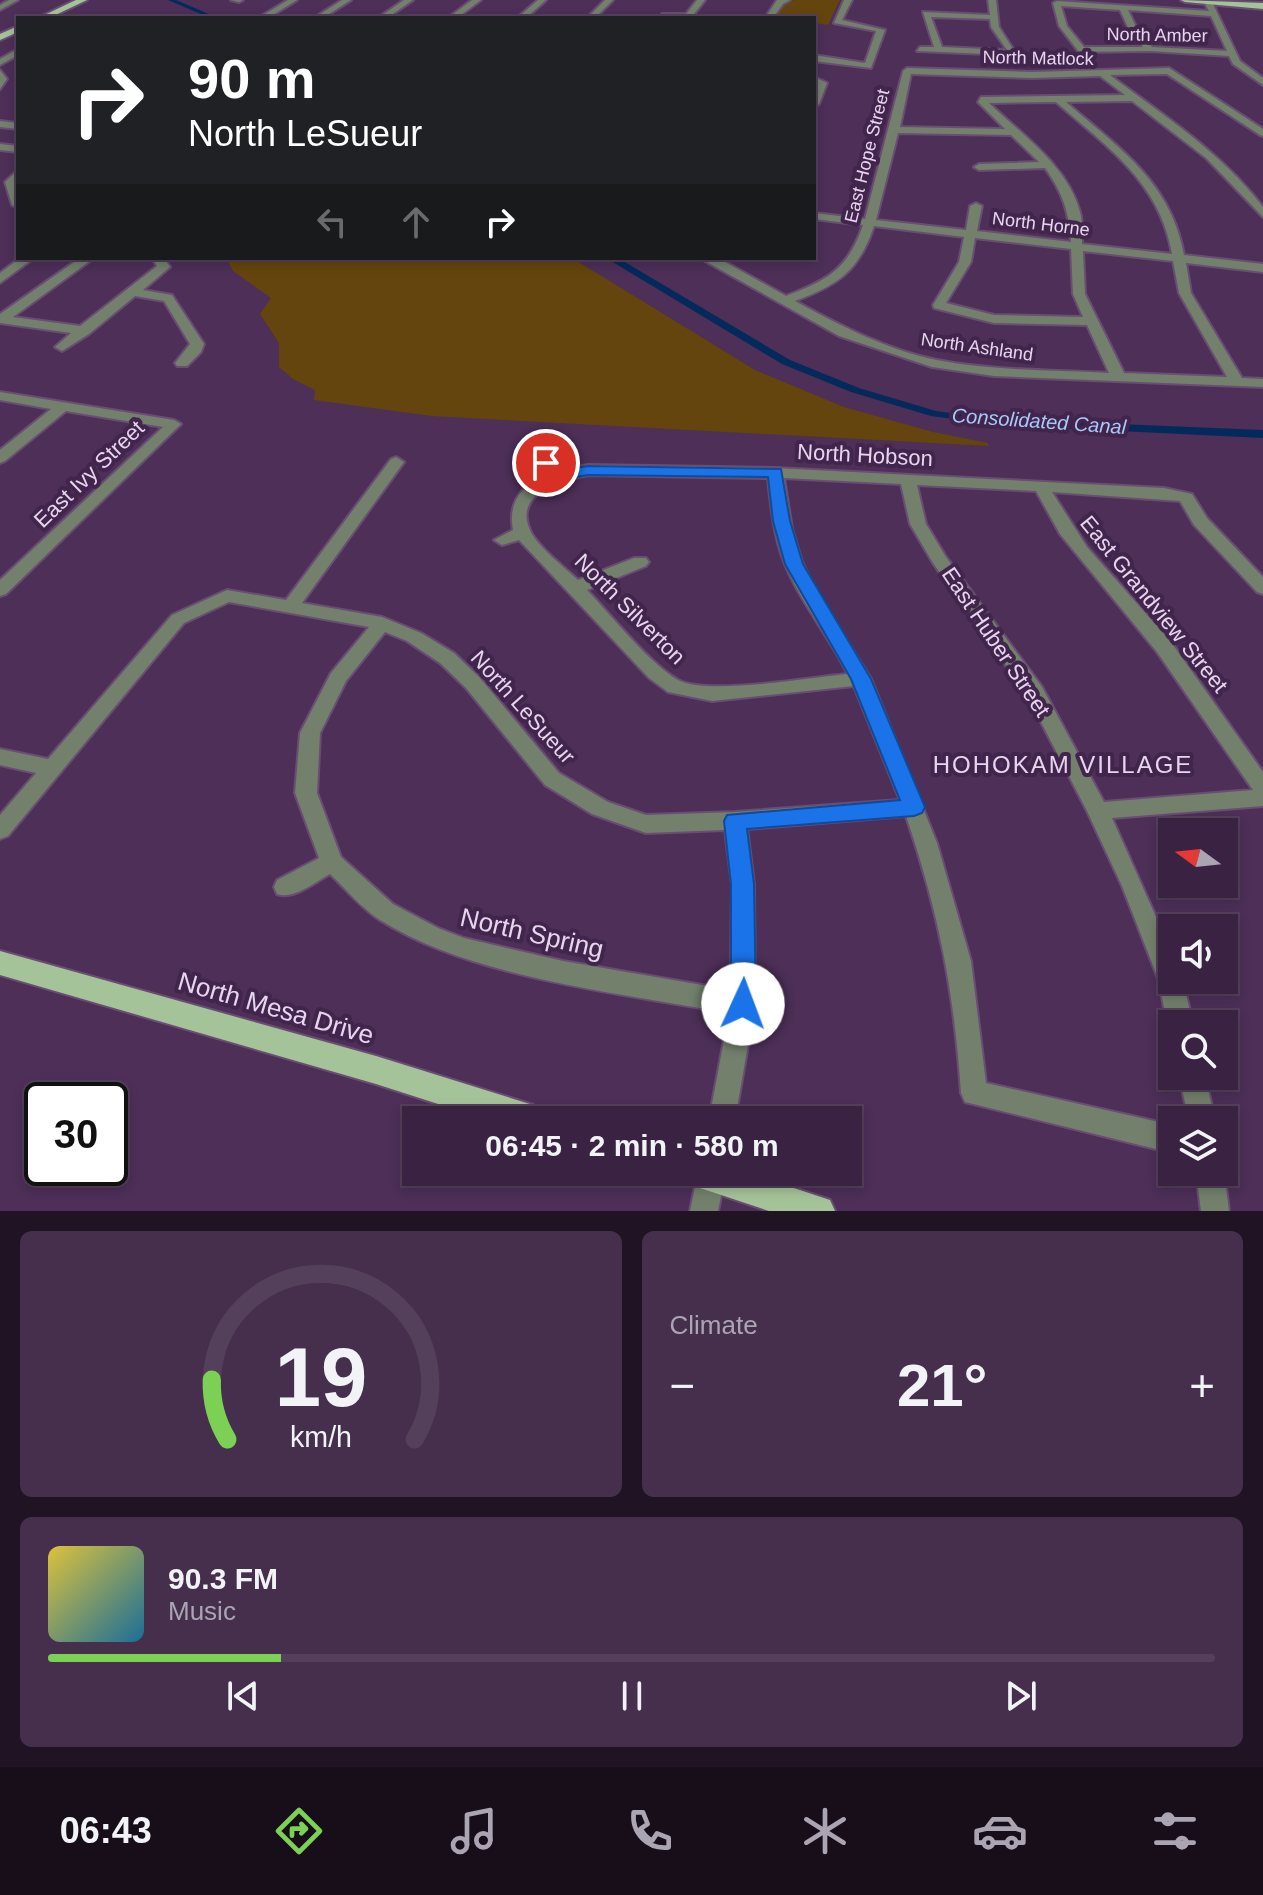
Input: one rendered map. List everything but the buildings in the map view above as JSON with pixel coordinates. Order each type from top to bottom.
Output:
[{"type":"main road","points":[[47,16],[83,0]]},
{"type":"main road","points":[[1185,0],[1263,6]]},
{"type":"main road","name":"North Mesa Drive","points":[[0,963],[376,1070],[489,1106]]},
{"type":"main road","points":[[743,1186],[819,1211]]},
{"type":"street","points":[[0,8],[14,0]]},
{"type":"street","points":[[268,16],[293,0]]},
{"type":"street","points":[[321,16],[347,0]]},
{"type":"street","points":[[385,16],[409,0]]},
{"type":"street","points":[[455,16],[477,0]]},
{"type":"street","points":[[523,16],[542,0]]},
{"type":"street","points":[[593,16],[609,0]]},
{"type":"street","points":[[688,16],[701,0]]},
{"type":"street","points":[[770,16],[780,2],[786,0]]},
{"type":"street","points":[[816,58],[868,66],[881,30],[837,21],[848,0]]},
{"type":"street","points":[[992,0],[995,27],[1012,53],[1032,75]]},
{"type":"street","points":[[1208,2],[1230,54],[1246,72],[1263,82]]},
{"type":"street","name":"North Amber","points":[[1123,7],[1057,3],[1063,26],[1082,50],[1150,49],[1230,54]]},
{"type":"street","points":[[1150,49],[1131,27],[1123,7],[1213,14]]},
{"type":"street","points":[[666,14],[680,16]]},
{"type":"street","points":[[939,50],[926,14],[993,17]]},
{"type":"street","points":[[1131,27],[1143,28]]},
{"type":"street","points":[[920,49],[1012,53]]},
{"type":"street","name":"North Matlock","points":[[907,71],[1032,75],[1169,71],[1263,133]]},
{"type":"street","name":"East Hope Street","points":[[783,301],[819,287],[845,271],[861,251],[871,223],[907,71]]},
{"type":"street","points":[[1246,72],[1263,72]]},
{"type":"street","points":[[0,73],[3,79],[0,86]]},
{"type":"street","points":[[1103,74],[1216,161],[1263,214]]},
{"type":"street","points":[[1119,378],[1079,294],[1075,213],[1064,187],[1048,165],[981,100],[1132,98]]},
{"type":"street","points":[[1058,99],[1134,166],[1153,188],[1169,216],[1185,293],[1237,382]]},
{"type":"street","points":[[892,130],[1015,132]]},
{"type":"street","points":[[979,167],[1048,165]]},
{"type":"street","points":[[10,177],[15,206]]},
{"type":"street","points":[[976,206],[972,234],[959,276],[939,305],[971,314],[1011,319],[1091,321]]},
{"type":"street","name":"North Horne","points":[[816,216],[1263,268]]},
{"type":"street","points":[[0,279],[25,260]]},
{"type":"street","points":[[1,319],[85,260]]},
{"type":"street","points":[[62,347],[164,267],[159,260]]},
{"type":"street","name":"North Ashland","points":[[716,260],[844,333],[932,363],[994,372],[1263,383]]},
{"type":"street","points":[[133,292],[168,298],[197,344],[182,363]]},
{"type":"street","points":[[1,319],[84,331]]},
{"type":"street","points":[[0,396],[63,406]]},
{"type":"street","points":[[0,458],[63,406]]},
{"type":"street","name":"East Ivy Street","points":[[0,590],[174,424],[63,406]]},
{"type":"street","points":[[290,607],[396,462]]},
{"type":"street","name":"North Hobson","points":[[522,533],[517,519],[522,502],[552,469],[775,473],[1164,493],[1186,497],[1200,521],[1263,588]]},
{"type":"street","points":[[775,473],[782,521],[794,564],[861,679],[914,807],[956,944],[968,1013],[974,1093],[1158,1136]]},
{"type":"street","name":"East Huber Street","points":[[908,479],[918,524],[939,559],[1035,692],[1098,811],[1133,886],[1171,981],[1177,1010]]},
{"type":"street","name":"East Grandview Street","points":[[1041,486],[1051,511],[1068,535],[1163,646],[1263,788]]},
{"type":"street","points":[[502,540],[522,533]]},
{"type":"street","name":"North Silverton","points":[[522,533],[656,673],[675,687],[712,694],[861,679]]},
{"type":"street","points":[[575,588],[640,562]]},
{"type":"street","name":"North LeSueur","points":[[0,830],[178,619],[227,596],[382,623],[414,637],[447,658],[473,683],[552,779],[600,808],[646,824],[735,821],[914,807]]},
{"type":"street","points":[[285,887],[332,862],[306,793],[310,733],[338,678],[382,623]]},
{"type":"street","points":[[0,757],[51,768]]},
{"type":"street","points":[[1098,811],[1263,798]]},
{"type":"street","points":[[725,1106],[743,1004],[743,884],[735,821]]},
{"type":"street","name":"North Spring","points":[[332,862],[385,911],[430,936],[464,948],[563,972],[743,1004]]},
{"type":"street","points":[[704,1211],[706,1186]]},
{"type":"street","points":[[1212,1186],[1215,1211]]},
{"type":"shaded area","points":[[840,0],[828,25],[816,23],[816,16],[774,16],[782,2]]},
{"type":"shaded area","points":[[227,260],[575,260],[755,370],[844,407],[933,432],[988,443],[989,446],[431,416],[314,400],[315,390],[293,379],[279,367],[279,343],[260,314],[271,298],[233,271]]},
{"type":"waterway","name":"Consolidated Canal","points":[[171,0],[210,16]]},
{"type":"waterway","name":"Consolidated Canal","points":[[614,260],[786,362],[855,390],[935,414],[998,422],[1263,434]]},
{"type":"district","name":"HOHOKAM VILLAGE","points":[[1063,764]]},
{"type":"route","points":[[546,463],[558,475],[588,470],[775,473],[782,521],[794,564],[861,679],[914,807],[735,821],[743,884],[743,1004]]}]
